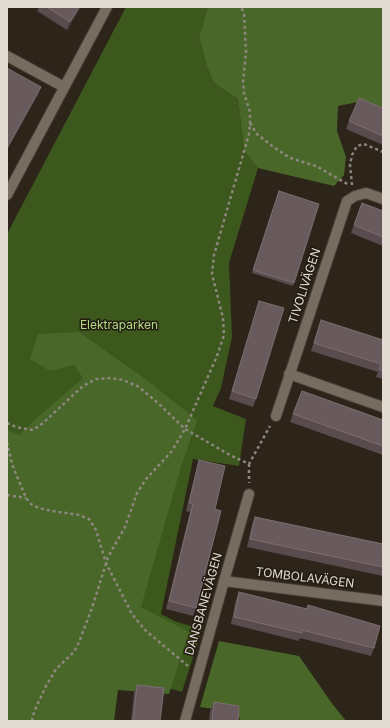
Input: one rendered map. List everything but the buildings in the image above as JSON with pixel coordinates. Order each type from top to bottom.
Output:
[{"type":"street","points":[[7,196],[107,7]]},
{"type":"street","points":[[7,56],[64,87]]},
{"type":"street","name":"TIVOLIVÄGEN","points":[[276,416],[347,201],[355,196],[366,193],[383,199]]},
{"type":"street","points":[[289,374],[383,407]]},
{"type":"street","name":"DANSBANEVÄGEN","points":[[185,721],[249,494]]},
{"type":"street","name":"TOMBOLAVÄGEN","points":[[224,581],[383,601]]},
{"type":"path","points":[[32,721],[34,712],[46,686],[56,669],[74,652],[79,642],[92,608],[108,557],[125,526],[137,493],[146,479],[172,451],[185,429],[217,356],[224,335],[223,318],[212,274],[214,256],[249,134],[250,112],[242,82],[246,52],[244,13],[241,7]]},
{"type":"path","points":[[250,123],[257,134],[290,158],[316,166],[353,188],[350,165],[352,155],[357,146],[364,144],[383,152]]},
{"type":"path","points":[[7,423],[16,427],[33,430],[43,423],[83,386],[96,379],[111,378],[123,380],[139,388],[160,404],[185,429],[230,455],[249,464]]},
{"type":"path","points":[[249,494],[249,464],[276,416]]},
{"type":"path","points":[[7,442],[12,464],[26,498],[31,504],[39,508],[79,515],[89,520],[96,530],[106,563],[132,614],[145,630],[192,669]]},
{"type":"path","points":[[7,495],[26,498]]},
{"type":"green space","name":"Elektraparken","points":[[126,7],[208,7],[199,37],[207,67],[214,83],[238,99],[244,151],[258,168],[229,263],[232,337],[221,388],[213,406],[246,419],[239,466],[193,459],[161,614],[177,622],[202,629],[182,692],[150,683],[7,484],[7,234]]},
{"type":"green space","points":[[208,7],[383,7],[383,112],[358,102],[338,106],[337,131],[346,157],[344,175],[334,186],[258,168],[244,151],[238,99],[214,83],[207,67],[199,37]]},
{"type":"green space","points":[[79,332],[148,381],[197,420],[181,467],[141,607],[189,632],[169,694],[118,690],[114,721],[7,721],[7,430],[20,435],[31,423],[83,378],[74,365],[50,371],[30,359],[38,334]]},
{"type":"green space","points":[[219,641],[299,656],[346,721],[240,721],[238,712],[200,707]]}]
